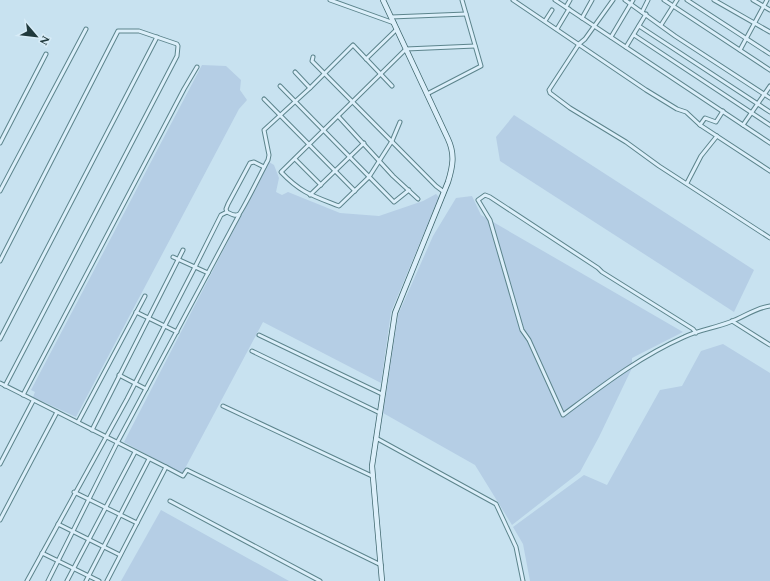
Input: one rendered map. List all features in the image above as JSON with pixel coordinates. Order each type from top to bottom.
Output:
[{"type":"main road","points":[[382,580],[372,476],[382,394],[395,313],[444,192],[451,172],[454,156],[452,148],[383,0]]},
{"type":"street","points":[[330,0],[394,23]]},
{"type":"street","points":[[427,94],[480,66],[462,0]]},
{"type":"street","points":[[513,0],[646,90],[677,109],[686,112],[700,125],[770,171]]},
{"type":"street","points":[[555,0],[770,143]]},
{"type":"street","points":[[566,7],[570,0]]},
{"type":"street","points":[[582,18],[592,0]]},
{"type":"street","points":[[613,0],[595,26],[579,44],[549,90],[550,93],[570,108],[626,142],[659,166],[770,238]]},
{"type":"street","points":[[624,0],[646,14],[675,36],[770,98]]},
{"type":"street","points":[[611,37],[633,0]]},
{"type":"street","points":[[642,12],[648,0]]},
{"type":"street","points":[[664,0],[770,70]]},
{"type":"street","points":[[661,25],[677,0]]},
{"type":"street","points":[[687,0],[769,52]]},
{"type":"street","points":[[714,0],[770,32]]},
{"type":"street","points":[[753,0],[770,10]]},
{"type":"street","points":[[740,50],[756,24],[767,0]]},
{"type":"street","points":[[557,29],[569,9]]},
{"type":"street","points":[[545,21],[552,10]]},
{"type":"street","points":[[391,17],[466,14]]},
{"type":"street","points":[[626,46],[646,14]]},
{"type":"street","points":[[639,26],[770,112]]},
{"type":"street","points":[[0,191],[86,29]]},
{"type":"street","points":[[366,59],[397,29]]},
{"type":"street","points":[[0,262],[118,31],[139,31],[177,44],[177,56],[5,386]]},
{"type":"street","points":[[634,35],[770,125]]},
{"type":"street","points":[[0,339],[157,37]]},
{"type":"street","points":[[48,581],[117,442],[239,214],[243,210],[264,167],[269,155],[264,130],[310,88],[353,45],[392,86]]},
{"type":"street","points":[[400,122],[392,142],[369,177],[339,206],[310,195],[295,186],[281,172],[406,49],[475,46]]},
{"type":"street","points":[[0,143],[46,54]]},
{"type":"street","points":[[313,57],[312,61],[324,74],[444,192]]},
{"type":"street","points":[[23,396],[184,89],[197,67]]},
{"type":"street","points":[[295,72],[310,88]]},
{"type":"street","points":[[280,86],[394,202],[409,190]]},
{"type":"street","points":[[743,125],[770,86]]},
{"type":"street","points":[[264,99],[355,191]]},
{"type":"street","points":[[700,125],[705,118],[716,122],[723,112]]},
{"type":"street","points":[[338,116],[393,176],[418,199]]},
{"type":"street","points":[[687,184],[701,156],[718,136]]},
{"type":"street","points":[[310,195],[364,143]]},
{"type":"street","points":[[295,159],[321,185]]},
{"type":"street","points":[[227,212],[226,209],[228,204],[250,163],[254,162],[264,167]]},
{"type":"street","points":[[696,333],[693,329],[602,272],[490,197],[485,195],[478,200],[490,220],[522,330],[563,415],[634,363],[685,336],[696,333],[732,321],[759,308],[770,306]]},
{"type":"street","points":[[27,581],[74,492],[135,383],[221,215],[227,212],[234,215],[239,214]]},
{"type":"street","points":[[92,430],[183,250]]},
{"type":"street","points":[[173,257],[208,273]]},
{"type":"street","points":[[78,422],[145,296]]},
{"type":"street","points":[[136,312],[177,332]]},
{"type":"street","points":[[732,321],[770,345]]},
{"type":"street","points":[[259,335],[382,394]]},
{"type":"street","points":[[252,351],[380,413]]},
{"type":"street","points":[[119,375],[146,389]]},
{"type":"street","points":[[0,383],[183,476],[187,470],[381,565]]},
{"type":"street","points":[[0,464],[33,401]]},
{"type":"street","points":[[223,406],[372,476]]},
{"type":"street","points":[[0,520],[57,412]]},
{"type":"street","points":[[376,438],[496,504],[516,547],[523,581]]},
{"type":"street","points":[[67,581],[135,452]]},
{"type":"street","points":[[86,581],[149,459]]},
{"type":"street","points":[[107,581],[166,467]]},
{"type":"street","points":[[74,492],[137,523]]},
{"type":"street","points":[[170,501],[320,581]]},
{"type":"street","points":[[58,524],[120,555]]},
{"type":"street","points":[[42,553],[99,581]]},
{"type":"shaded area","points":[[202,65],[226,66],[241,80],[240,90],[247,100],[239,109],[76,417],[33,397],[35,392],[31,390]]},
{"type":"shaded area","points":[[514,115],[754,270],[734,312],[500,161],[496,137]]},
{"type":"shaded area","points":[[269,162],[274,165],[279,178],[276,192],[282,195],[288,192],[340,213],[379,216],[423,201],[436,194],[439,197],[391,312],[381,383],[263,322],[182,474],[124,442]]},
{"type":"shaded area","points":[[472,196],[481,215],[683,332],[632,358],[632,368],[599,437],[580,472],[512,525],[475,465],[383,413],[398,315],[433,236],[456,198]]},
{"type":"shaded area","points":[[723,344],[770,373],[770,581],[530,581],[523,544],[513,527],[584,475],[607,485],[660,390],[682,386],[701,351]]},
{"type":"shaded area","points":[[161,510],[289,581],[121,581]]}]
